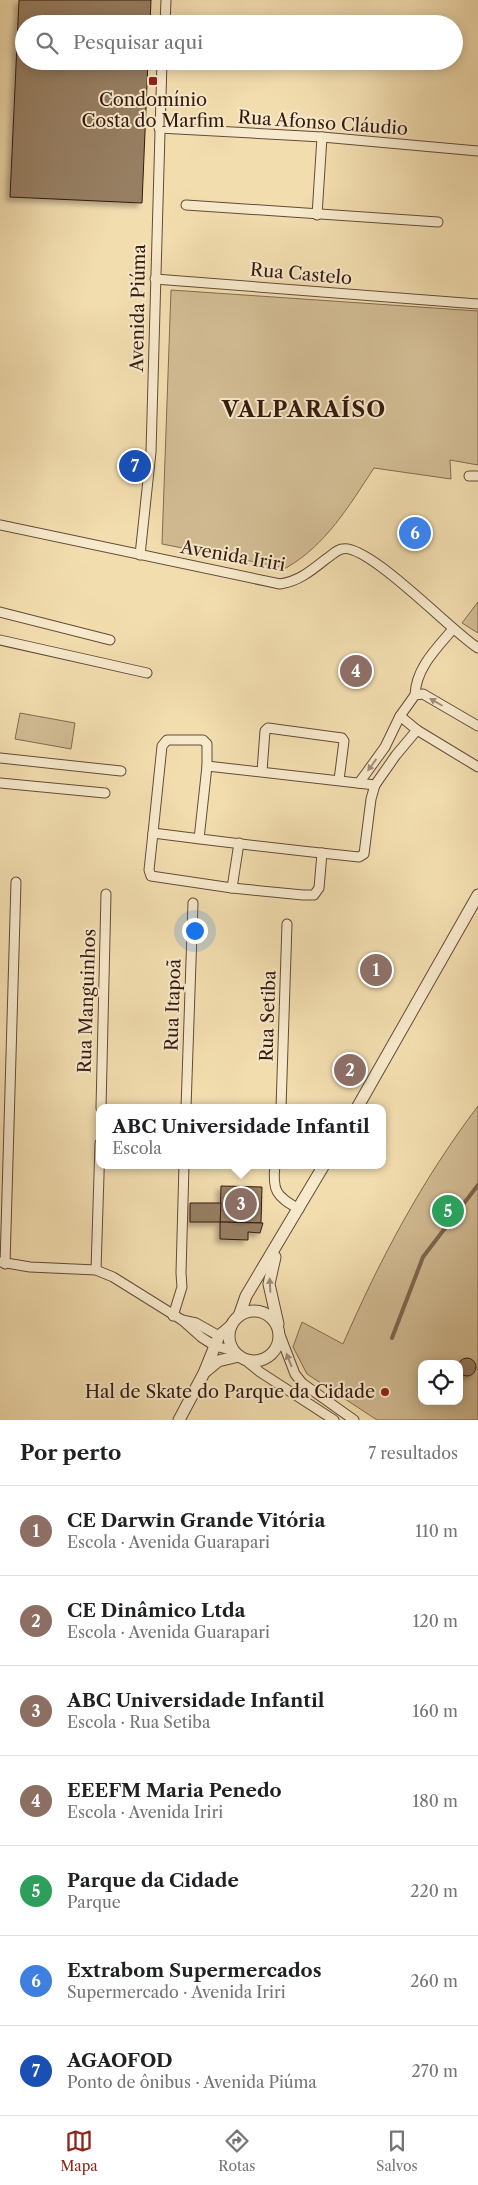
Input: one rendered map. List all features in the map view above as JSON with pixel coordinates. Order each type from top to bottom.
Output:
[{"type":"street","points":[[165,15],[166,0]]},
{"type":"street","name":"Avenida Piúma","points":[[140,555],[150,452],[162,70]]},
{"type":"street","name":"Rua Afonso Cláudio","points":[[159,128],[322,137],[478,151]]},
{"type":"street","points":[[317,215],[322,137]]},
{"type":"street","points":[[186,204],[317,215],[438,222]]},
{"type":"street","name":"Rua Castelo","points":[[155,279],[478,304]]},
{"type":"street","name":"Avenida Iriri","points":[[0,525],[280,584],[292,582],[306,575],[341,549],[350,548],[367,556],[448,622],[452,629],[478,648]]},
{"type":"street","points":[[0,612],[110,640]]},
{"type":"street","points":[[359,782],[386,746],[400,716],[415,695],[416,684],[422,668],[452,629]]},
{"type":"street","points":[[0,640],[147,673]]},
{"type":"street","points":[[415,695],[423,694],[478,726]]},
{"type":"street","points":[[400,716],[417,730],[478,767]]},
{"type":"street","points":[[262,771],[265,731],[268,728],[342,738],[344,741],[339,780]]},
{"type":"street","points":[[153,833],[239,844],[363,856],[375,785],[396,754],[417,730]]},
{"type":"street","points":[[199,839],[207,766],[206,741],[171,740],[164,742],[162,746],[149,870],[150,876],[232,888],[302,895],[314,894],[319,888],[322,853]]},
{"type":"street","points":[[0,758],[120,771]]},
{"type":"street","points":[[207,766],[375,785]]},
{"type":"street","points":[[0,783],[105,793]]},
{"type":"street","points":[[232,888],[239,844]]},
{"type":"street","points":[[16,882],[2,1263],[96,1270],[113,1276],[173,1316],[196,1323],[217,1341],[239,1355],[260,1372],[334,1420]]},
{"type":"street","name":"Rua Manguinhos","points":[[101,1104],[106,894]]},
{"type":"street","points":[[359,1104],[478,895]]},
{"type":"street","name":"Rua Itapoã","points":[[186,1104],[193,903]]},
{"type":"street","name":"Rua Setiba","points":[[281,1104],[287,924]]},
{"type":"street","points":[[96,1270],[99,1169]]},
{"type":"street","points":[[173,1316],[182,1287],[184,1169]]},
{"type":"street","points":[[275,1169],[274,1187],[278,1194],[299,1209]]},
{"type":"street","points":[[179,1420],[204,1372],[217,1341],[239,1316],[246,1296],[322,1169]]},
{"type":"street","points":[[204,1372],[218,1361],[239,1355],[259,1361],[272,1355],[276,1349],[279,1332],[269,1284],[279,1243]]},
{"type":"street","points":[[239,1316],[249,1311],[260,1311],[270,1316],[279,1332],[295,1374],[302,1383],[354,1420]]},
{"type":"street","points":[[231,1326],[229,1339],[239,1355]]},
{"type":"shaded area","points":[[171,290],[478,311],[478,465],[450,460],[451,479],[374,468],[336,524],[313,548],[286,568],[162,544]]},
{"type":"shaded area","points":[[478,602],[478,633],[462,623]]},
{"type":"shaded area","points":[[20,713],[75,723],[71,749],[15,739]]},
{"type":"shaded area","points":[[478,1106],[478,1420],[377,1420],[307,1374],[293,1347],[302,1322],[343,1344],[387,1251],[438,1162]]},
{"type":"building","points":[[19,0],[151,0],[150,15],[18,15]]},
{"type":"building","points":[[16,70],[148,70],[142,203],[10,197]]},
{"type":"building","points":[[221,1186],[262,1187],[261,1223],[220,1222]]},
{"type":"building","points":[[190,1203],[221,1203],[220,1222],[190,1222]]},
{"type":"building","points":[[220,1222],[263,1223],[260,1233],[248,1232],[248,1240],[220,1239]]},
{"type":"building","points":[[467,1358],[476,1367],[473,1373],[467,1376],[463,1374],[462,1360]]},
{"type":"waterway","points":[[392,1338],[423,1257],[478,1185]]},
{"type":"place","name":"Condomínio Costa do Marfim","points":[[153,81]]},
{"type":"place","name":"AGAOFOD","points":[[135,466]]},
{"type":"place","name":"Extrabom Supermercados","points":[[415,533]]},
{"type":"place","name":"EEEFM Maria Penedo","points":[[356,671]]},
{"type":"place","name":"CE Darwin Grande Vitória","points":[[376,970]]},
{"type":"place","name":"CE Dinâmico Ltda","points":[[350,1070]]},
{"type":"place","name":"ABC Universidade Infantil","points":[[241,1204]]},
{"type":"place","name":"Parque da Cidade","points":[[448,1211]]},
{"type":"place","name":"Hal de Skate do Parque da Cidade","points":[[385,1392]]},
{"type":"district","name":"VALPARAÍSO","points":[[304,409]]}]
